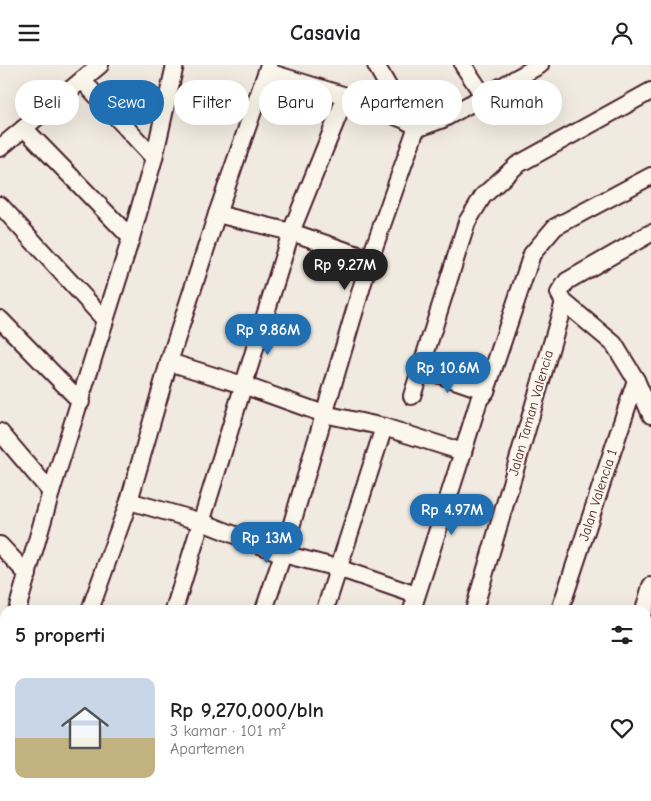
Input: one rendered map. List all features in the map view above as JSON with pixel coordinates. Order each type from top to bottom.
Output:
[{"type":"street","points":[[0,148],[100,65]]},
{"type":"street","points":[[376,65],[385,80]]},
{"type":"street","points":[[463,65],[473,80]]},
{"type":"street","points":[[512,80],[540,65]]},
{"type":"street","points":[[19,605],[51,492],[132,238],[154,158],[169,69]]},
{"type":"street","points":[[92,605],[128,501],[169,363],[217,214],[268,69],[342,95]]},
{"type":"street","points":[[82,80],[154,158]]},
{"type":"street","points":[[412,396],[467,222],[484,196],[517,165],[651,91]]},
{"type":"street","points":[[176,605],[291,232],[342,106]]},
{"type":"street","points":[[266,605],[283,553],[411,125]]},
{"type":"street","points":[[24,128],[132,238]]},
{"type":"street","points":[[128,501],[202,522],[283,553],[338,568],[414,603],[480,400],[486,391],[532,254],[554,227],[651,177]]},
{"type":"street","points":[[0,205],[105,320]]},
{"type":"street","points":[[217,214],[291,232],[370,259]]},
{"type":"street","name":"Jalan Taman Valencia","points":[[475,605],[564,302],[559,293],[567,281],[651,233]]},
{"type":"street","points":[[564,302],[614,344],[636,379],[651,415]]},
{"type":"street","points":[[0,319],[81,402]]},
{"type":"street","points":[[169,363],[243,385],[324,414],[384,427],[463,452]]},
{"type":"street","points":[[420,368],[486,391]]},
{"type":"street","name":"Jalan Valencia 1","points":[[562,605],[636,379]]},
{"type":"street","points":[[327,605],[384,427]]},
{"type":"street","points":[[0,432],[51,492]]},
{"type":"street","points":[[0,545],[28,575]]},
{"type":"street","points":[[646,605],[651,587]]}]
